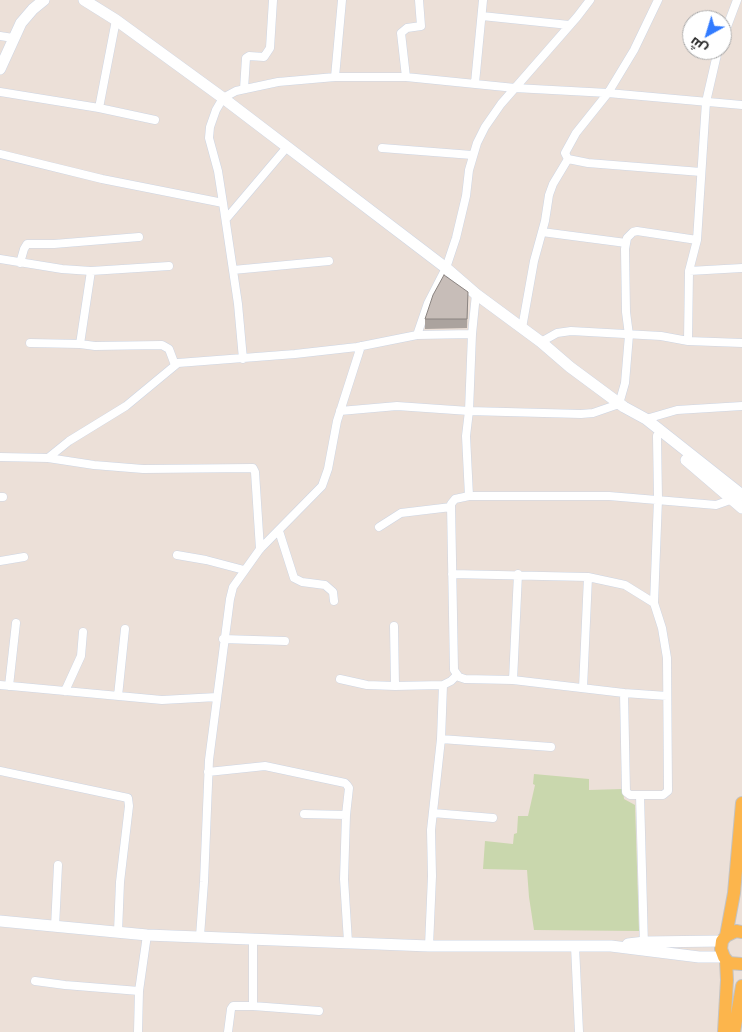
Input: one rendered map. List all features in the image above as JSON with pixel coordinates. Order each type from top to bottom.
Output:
[{"type":"main road","points":[[0,69],[13,38],[26,16],[44,0]]},
{"type":"main road","points":[[84,0],[116,20],[223,98],[446,268],[476,294],[622,406],[657,436],[738,497]]},
{"type":"main road","points":[[622,406],[646,419],[738,497],[742,508]]},
{"type":"main road","points":[[724,1032],[727,980],[725,958],[721,949],[734,893],[742,803]]},
{"type":"main road","points":[[0,921],[147,935],[429,946],[644,946],[724,939],[736,932],[742,932]]},
{"type":"main road","points":[[644,946],[699,957],[725,958],[734,964],[742,964]]},
{"type":"main road","points":[[734,1032],[742,986]]},
{"type":"street","points":[[244,89],[246,59],[249,56],[264,56],[270,48],[273,0]]},
{"type":"street","points":[[336,78],[342,0]]},
{"type":"street","points":[[406,77],[401,33],[405,28],[421,26],[419,0]]},
{"type":"street","points":[[475,82],[483,0]]},
{"type":"street","points":[[417,335],[428,303],[446,268],[456,238],[472,155],[485,128],[515,88],[590,0]]},
{"type":"street","points":[[568,159],[565,153],[576,133],[608,93],[634,50],[658,0]]},
{"type":"street","points":[[732,13],[737,0]]},
{"type":"street","points":[[482,16],[569,25]]},
{"type":"street","points":[[99,108],[116,20]]},
{"type":"street","points":[[0,36],[13,38]]},
{"type":"street","points":[[688,341],[689,271],[697,240],[706,102],[716,60]]},
{"type":"street","points":[[243,360],[226,219],[209,131],[213,116],[223,98],[236,91],[278,82],[336,78],[406,77],[475,82],[515,88],[608,93],[742,105]]},
{"type":"street","points":[[0,92],[99,108],[155,120]]},
{"type":"street","points":[[226,219],[287,147]]},
{"type":"street","points":[[382,148],[472,155]]},
{"type":"street","points":[[0,154],[102,179],[223,204]]},
{"type":"street","points":[[568,159],[588,163],[701,172]]},
{"type":"street","points":[[522,328],[534,261],[549,195],[553,184],[568,159]]},
{"type":"street","points":[[340,411],[397,406],[469,411],[581,414],[622,406],[629,335],[626,312],[626,243],[628,236],[635,231],[697,240]]},
{"type":"street","points":[[542,232],[626,243]]},
{"type":"street","points":[[20,263],[27,244],[54,244],[138,237]]},
{"type":"street","points":[[0,259],[62,269],[91,271],[169,266]]},
{"type":"street","points":[[233,270],[329,261]]},
{"type":"street","points":[[689,271],[742,268]]},
{"type":"street","points":[[80,344],[91,271]]},
{"type":"street","points":[[469,496],[466,436],[476,294]]},
{"type":"street","points":[[541,342],[557,332],[563,332],[661,336],[688,341],[742,343]]},
{"type":"street","points":[[48,458],[69,441],[126,406],[176,364],[182,362],[243,360],[361,346],[417,335],[472,334]]},
{"type":"street","points":[[30,343],[95,346],[162,345],[169,349],[176,364]]},
{"type":"street","points":[[200,936],[208,772],[230,599],[234,587],[244,570],[260,549],[322,486],[328,469],[336,421],[361,346]]},
{"type":"street","points":[[646,419],[677,410],[742,406]]},
{"type":"street","points":[[624,693],[626,792],[630,795],[663,795],[668,791],[665,644],[654,603],[658,499],[657,436]]},
{"type":"street","points":[[0,457],[48,458],[94,465],[143,469],[253,468],[256,472],[260,549]]},
{"type":"street","points":[[667,696],[514,680],[468,679],[457,675],[453,667],[451,504],[455,499],[469,496],[608,496],[716,505],[738,497]]},
{"type":"street","points":[[379,527],[401,513],[451,507]]},
{"type":"street","points":[[279,530],[294,578],[302,582],[325,585],[333,592],[334,601]]},
{"type":"street","points":[[177,556],[206,560],[244,570]]},
{"type":"street","points":[[0,561],[24,557]]},
{"type":"street","points":[[452,574],[588,577],[625,585],[654,603]]},
{"type":"street","points":[[514,680],[518,574]]},
{"type":"street","points":[[583,688],[588,577]]},
{"type":"street","points":[[9,686],[16,623]]},
{"type":"street","points":[[394,626],[395,686]]},
{"type":"street","points":[[118,696],[125,629]]},
{"type":"street","points":[[65,691],[81,656],[82,632]]},
{"type":"street","points":[[224,639],[285,642]]},
{"type":"street","points":[[340,679],[367,684],[395,686],[443,685],[457,675]]},
{"type":"street","points":[[0,685],[162,700],[217,696]]},
{"type":"street","points":[[429,946],[432,886],[431,830],[441,739],[443,685]]},
{"type":"street","points":[[441,739],[551,747]]},
{"type":"street","points":[[208,772],[266,766],[345,783],[349,788],[346,815],[344,879],[348,942]]},
{"type":"street","points":[[0,771],[128,798],[129,806],[120,882],[118,932]]},
{"type":"street","points":[[640,795],[644,946]]},
{"type":"street","points":[[433,813],[493,818]]},
{"type":"street","points":[[304,814],[346,815]]},
{"type":"street","points":[[56,926],[58,865]]},
{"type":"street","points":[[138,1032],[139,991],[147,935]]},
{"type":"street","points":[[253,940],[253,1006]]},
{"type":"street","points":[[575,946],[579,1032]]},
{"type":"street","points":[[35,981],[139,991]]},
{"type":"street","points":[[228,1032],[230,1009],[233,1006],[320,1011]]},
{"type":"green space","points":[[534,774],[589,779],[589,790],[623,789],[624,799],[635,805],[639,931],[534,930],[527,870],[483,869],[485,841],[513,844],[514,834],[517,833],[518,816],[528,816],[535,785],[533,784]]},
{"type":"building","points":[[444,275],[468,292],[467,319],[425,319],[433,295]]}]
